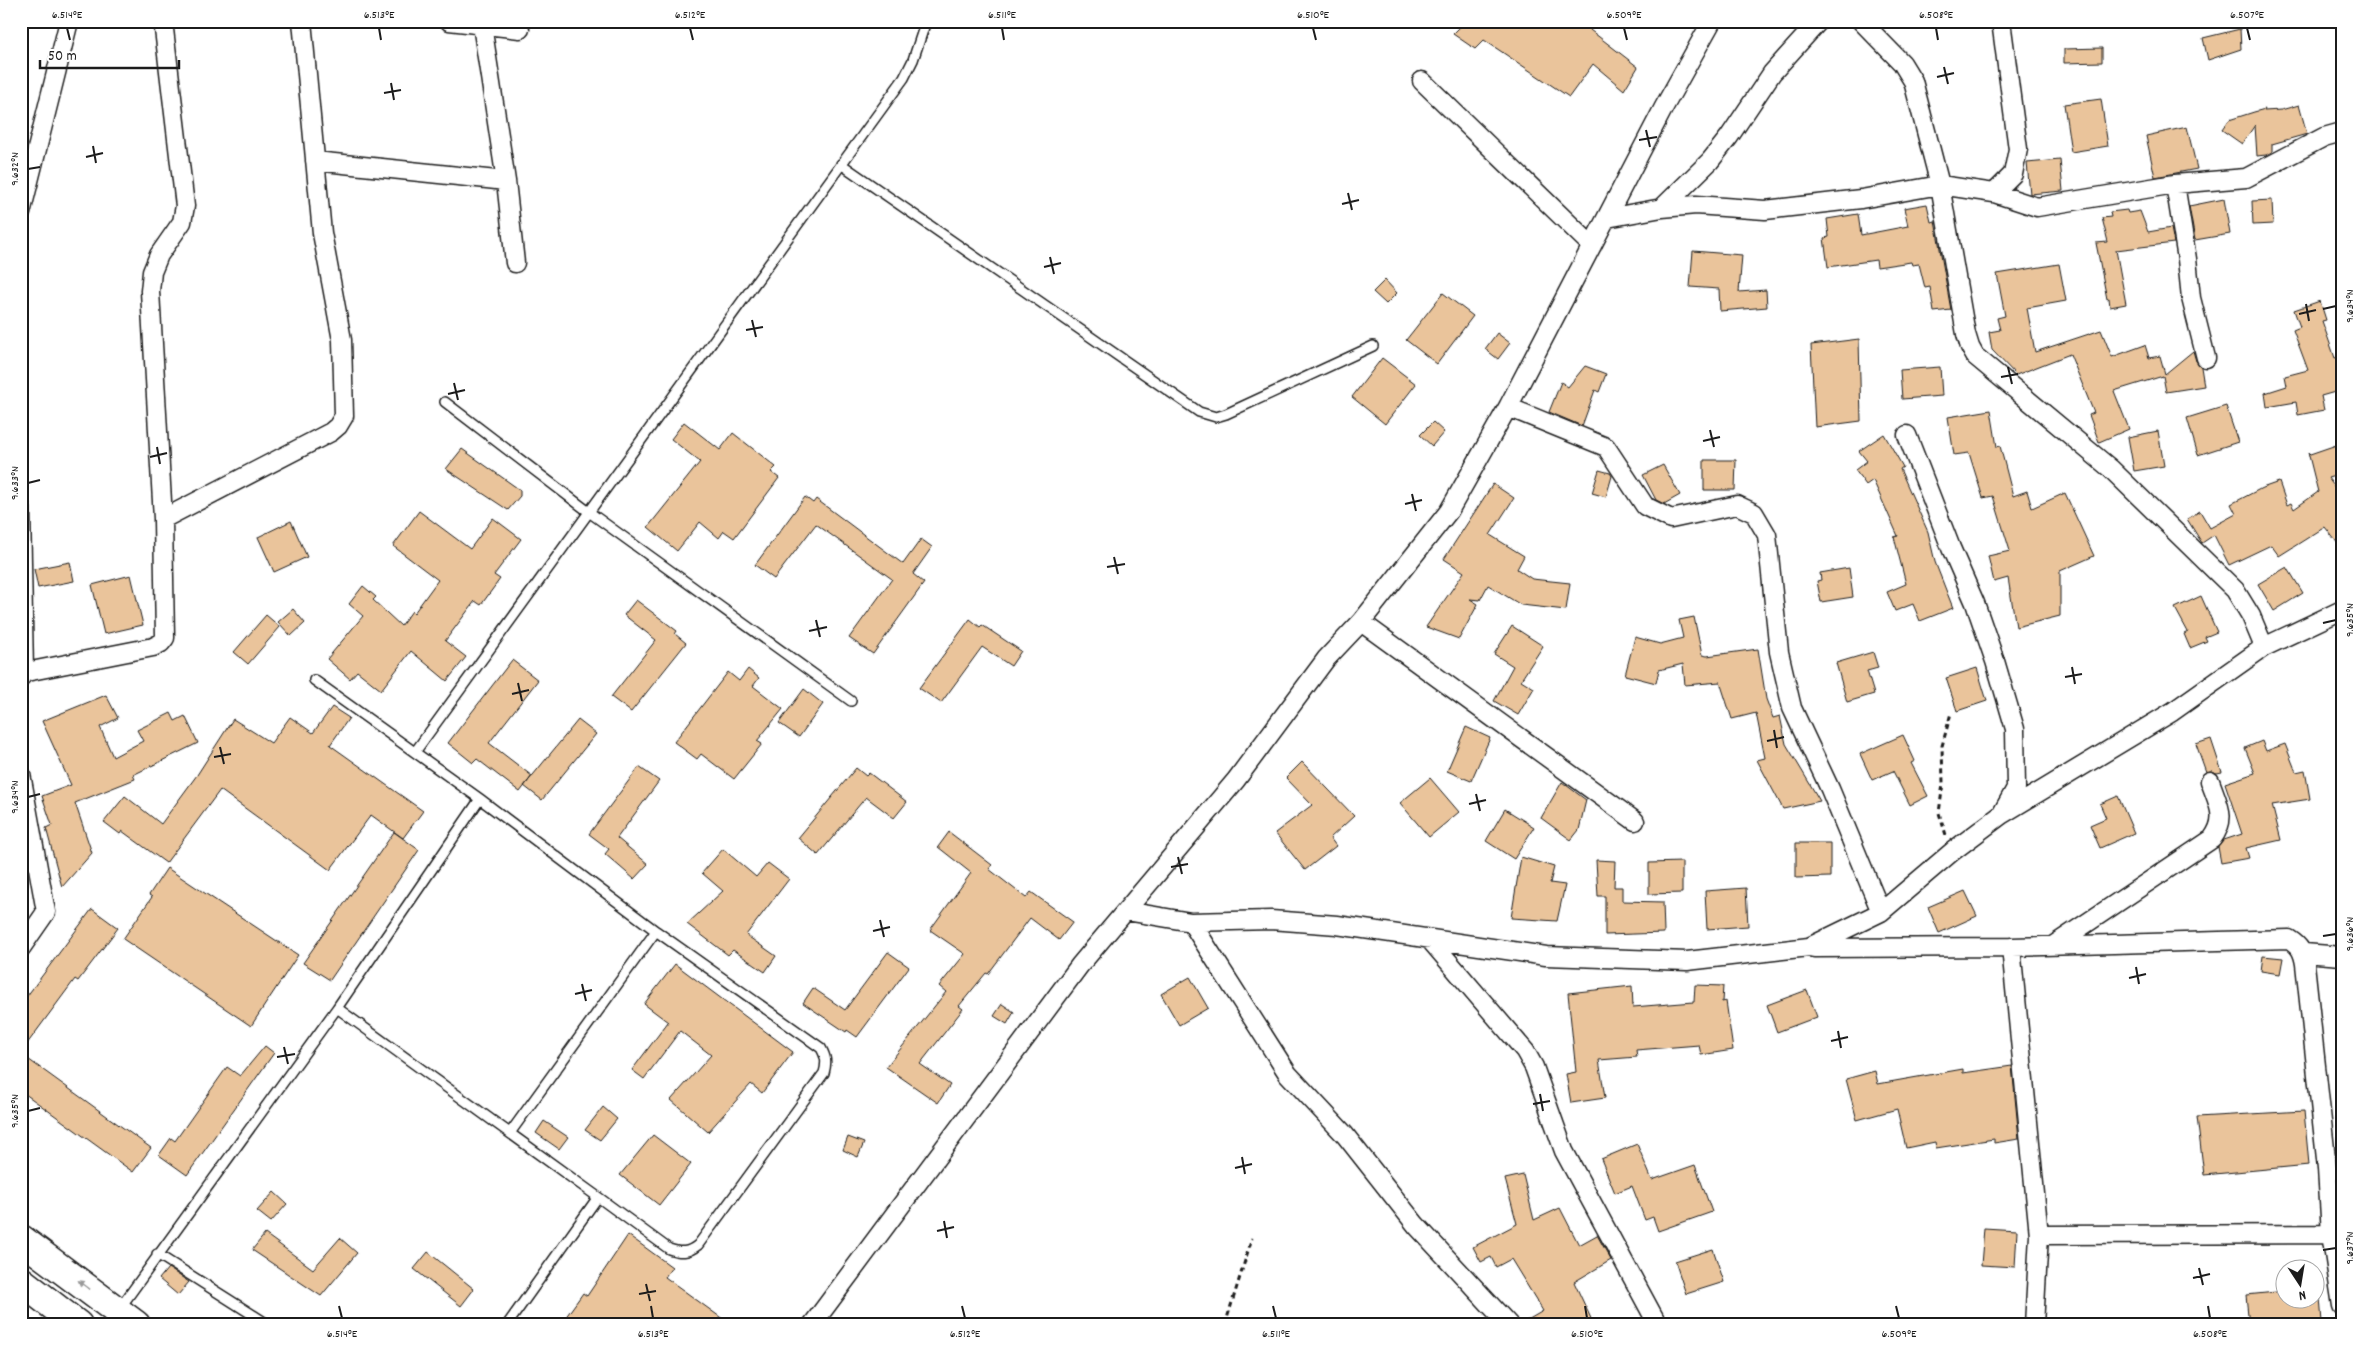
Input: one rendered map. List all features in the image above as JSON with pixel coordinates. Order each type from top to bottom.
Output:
[{"type":"main road","points":[[21,1239],[127,1318]]},
{"type":"main road","points":[[21,1281],[78,1325]]},
{"type":"street","points":[[21,213],[69,21]]},
{"type":"street","points":[[21,508],[22,674],[153,647],[161,643],[165,638],[166,630],[150,291],[152,272],[159,255],[182,222],[185,206],[163,21]]},
{"type":"street","points":[[162,519],[332,432],[344,416],[342,340],[322,233],[302,21]]},
{"type":"street","points":[[449,21],[520,29]]},
{"type":"street","points":[[812,1325],[1080,965],[1236,780],[1326,659],[1361,622],[1450,511],[1508,407],[1664,107],[1712,21]]},
{"type":"street","points":[[1662,208],[1710,161],[1772,73],[1819,21]]},
{"type":"street","points":[[1861,21],[1909,72],[1940,185],[1966,334],[1975,356],[2111,469],[2235,590],[2251,616],[2264,648]]},
{"type":"street","points":[[1994,193],[2013,174],[2018,149],[2001,21]]},
{"type":"street","points":[[482,25],[506,181],[515,263]]},
{"type":"street","points":[[1422,81],[1592,246]]},
{"type":"street","points":[[1607,218],[1662,208],[1696,205],[1765,210],[1861,199],[1940,185],[1994,193],[2037,206],[2175,184],[2246,178],[2324,137],[2342,132]]},
{"type":"street","points":[[316,161],[506,181]]},
{"type":"street","points":[[2175,184],[2191,298],[2206,358]]},
{"type":"street","points":[[1508,407],[1606,447],[1645,506],[1671,519],[1737,505],[1754,513],[1766,535],[1779,652],[1792,708],[1856,848],[1881,912]]},
{"type":"street","points":[[1907,436],[1975,603],[1995,661],[2015,729],[2016,788],[2001,815]]},
{"type":"street","points":[[1809,948],[1881,912],[1953,851],[2001,815],[2172,712],[2264,648],[2342,610]]},
{"type":"street","points":[[1361,622],[1635,821]]},
{"type":"street","points":[[21,774],[46,912],[21,948]]},
{"type":"street","points":[[2053,946],[2212,839],[2220,828],[2222,815],[2210,782]]},
{"type":"street","points":[[1126,911],[1191,922],[1271,920],[1336,925],[1546,956],[1687,961],[1809,948],[2011,947],[2289,940],[2298,945],[2304,953],[2327,1168],[2332,1234],[2342,1306]]},
{"type":"street","points":[[1191,922],[1288,1074],[1345,1135],[1416,1226],[1509,1325]]},
{"type":"street","points":[[1430,940],[1525,1051],[1534,1067],[1564,1150],[1658,1325]]},
{"type":"street","points":[[2011,947],[2039,1235],[2034,1325]]},
{"type":"street","points":[[2304,953],[2342,956]]},
{"type":"street","points":[[2039,1235],[2332,1234]]},
{"type":"lane","points":[[416,752],[904,78],[917,51],[926,21]]},
{"type":"lane","points":[[841,164],[1207,416],[1226,414],[1373,346]]},
{"type":"lane","points":[[445,402],[590,512],[851,700]]},
{"type":"lane","points":[[314,680],[416,752],[656,931],[820,1048],[826,1055],[827,1064],[824,1073],[698,1245],[690,1252],[679,1252],[669,1248],[337,1008]]},
{"type":"lane","points":[[127,1318],[157,1254],[337,1008],[480,799]]},
{"type":"lane","points":[[510,1133],[656,931]]},
{"type":"lane","points":[[507,1325],[598,1197]]},
{"type":"lane","points":[[157,1254],[269,1325]]},
{"type":"path","points":[[1951,713],[1942,746],[1942,783],[1939,813],[1942,827],[1953,851]]},
{"type":"path","points":[[1225,1325],[1252,1238]]},
{"type":"building","points":[[1466,21],[1597,21],[1590,30],[1638,67],[1624,90],[1593,64],[1569,97],[1484,40],[1475,49],[1453,34]]},
{"type":"building","points":[[2240,29],[2241,49],[2208,60],[2203,38]]},
{"type":"building","points":[[2102,48],[2102,62],[2064,63],[2064,49]]},
{"type":"building","points":[[2101,99],[2108,146],[2071,152],[2064,104]]},
{"type":"building","points":[[2299,105],[2307,134],[2272,144],[2272,152],[2266,155],[2257,156],[2255,125],[2242,144],[2222,130],[2229,120],[2265,109],[2264,111],[2281,110]]},
{"type":"building","points":[[2187,127],[2197,169],[2155,177],[2146,136]]},
{"type":"building","points":[[2060,160],[2063,191],[2030,194],[2027,163]]},
{"type":"building","points":[[2224,199],[2230,234],[2195,240],[2189,206]]},
{"type":"building","points":[[2272,200],[2273,224],[2253,225],[2252,201]]},
{"type":"building","points":[[1927,204],[1931,222],[1935,221],[1951,310],[1934,312],[1930,287],[1925,288],[1919,264],[1912,265],[1911,262],[1877,267],[1876,260],[1828,267],[1824,238],[1829,237],[1827,219],[1858,214],[1861,235],[1908,226],[1904,208]]},
{"type":"building","points":[[2127,210],[2128,213],[2140,211],[2148,232],[2171,228],[2174,243],[2116,250],[2126,304],[2110,307],[2096,243],[2108,242],[2102,218],[2111,217],[2110,212]]},
{"type":"building","points":[[1693,251],[1742,255],[1739,292],[1766,290],[1767,307],[1720,311],[1719,289],[1690,287]]},
{"type":"building","points":[[2059,264],[2066,301],[2027,308],[2035,352],[2101,330],[2112,357],[2145,345],[2149,358],[2160,356],[2165,374],[2193,351],[2196,361],[2201,367],[2204,386],[2166,392],[2163,376],[2114,391],[2129,429],[2099,442],[2089,415],[2094,413],[2070,354],[2016,375],[1992,350],[1989,332],[2000,330],[1997,318],[2005,316],[1997,274]]},
{"type":"building","points":[[1385,280],[1397,293],[1386,304],[1373,292]]},
{"type":"building","points":[[1443,293],[1473,316],[1437,364],[1406,340]]},
{"type":"building","points":[[2320,301],[2326,320],[2322,321],[2335,358],[2342,356],[2342,390],[2321,396],[2324,410],[2298,415],[2296,402],[2267,407],[2265,393],[2287,386],[2285,376],[2308,370],[2293,330],[2300,327],[2294,310]]},
{"type":"building","points":[[1497,333],[1510,343],[1498,359],[1485,349]]},
{"type":"building","points":[[1859,339],[1861,421],[1815,427],[1811,345]]},
{"type":"building","points":[[1382,358],[1416,384],[1385,424],[1352,397]]},
{"type":"building","points":[[1585,366],[1606,374],[1599,392],[1595,390],[1582,426],[1549,412],[1561,382],[1568,387]]},
{"type":"building","points":[[1940,367],[1942,396],[1902,399],[1900,370]]},
{"type":"building","points":[[2226,406],[2238,442],[2198,455],[2187,418]]},
{"type":"building","points":[[1991,410],[1997,447],[2000,446],[2013,496],[2027,491],[2032,508],[2065,493],[2094,556],[2060,571],[2060,616],[2016,627],[2008,578],[1994,582],[1988,556],[2010,551],[1993,496],[1983,498],[1969,453],[1954,455],[1948,417]]},
{"type":"building","points":[[684,422],[720,450],[733,433],[776,467],[771,472],[779,478],[734,538],[724,531],[719,538],[700,522],[677,551],[648,527],[700,462],[671,439]]},
{"type":"building","points":[[1433,422],[1444,432],[1432,446],[1420,435]]},
{"type":"building","points":[[2158,431],[2164,466],[2134,471],[2128,437]]},
{"type":"building","points":[[1884,434],[1903,467],[1900,469],[1928,532],[1935,562],[1953,608],[1920,621],[1913,604],[1895,611],[1887,592],[1906,584],[1894,537],[1898,536],[1873,480],[1866,485],[1855,470],[1867,461],[1859,451]]},
{"type":"building","points":[[2342,443],[2342,474],[2328,478],[2342,497],[2342,549],[2325,527],[2279,556],[2271,545],[2229,565],[2214,535],[2202,543],[2187,519],[2200,511],[2210,528],[2236,514],[2231,504],[2262,488],[2279,482],[2287,505],[2291,503],[2294,509],[2318,492],[2308,452],[2310,454]]},
{"type":"building","points":[[462,449],[520,490],[520,496],[508,510],[446,469]]},
{"type":"building","points":[[1704,460],[1736,460],[1735,490],[1704,490]]},
{"type":"building","points":[[1663,465],[1680,495],[1664,504],[1656,500],[1643,475]]},
{"type":"building","points":[[1599,470],[1610,473],[1612,476],[1606,497],[1592,493]]},
{"type":"building","points":[[1493,484],[1514,498],[1490,535],[1524,556],[1517,569],[1532,579],[1570,583],[1566,610],[1521,605],[1488,585],[1480,600],[1470,599],[1478,604],[1459,639],[1426,627],[1464,572],[1444,559]]},
{"type":"building","points":[[805,497],[813,503],[816,499],[903,564],[921,539],[932,547],[913,574],[924,583],[873,654],[849,638],[892,579],[816,524],[774,579],[755,565]]},
{"type":"building","points":[[419,511],[470,549],[493,518],[521,539],[494,575],[500,579],[481,605],[475,601],[445,641],[466,657],[447,681],[411,651],[381,690],[357,671],[350,679],[327,659],[363,616],[349,604],[363,586],[376,597],[373,600],[401,626],[412,611],[414,613],[438,580],[393,546]]},
{"type":"building","points":[[291,521],[307,557],[274,572],[258,537]]},
{"type":"building","points":[[70,562],[74,581],[38,588],[34,569]]},
{"type":"building","points":[[2287,567],[2303,593],[2274,611],[2258,584]]},
{"type":"building","points":[[1849,568],[1853,597],[1821,602],[1817,581],[1821,580],[1820,573]]},
{"type":"building","points":[[131,575],[143,625],[104,634],[92,585]]},
{"type":"building","points":[[2201,596],[2217,632],[2205,637],[2207,641],[2190,648],[2184,634],[2188,632],[2175,608]]},
{"type":"building","points":[[636,600],[677,631],[675,634],[686,643],[631,712],[611,697],[656,640],[624,615]]},
{"type":"building","points":[[293,609],[305,623],[291,636],[278,622]]},
{"type":"building","points":[[266,615],[280,627],[248,664],[234,652]]},
{"type":"building","points":[[1694,617],[1702,655],[1707,656],[1758,649],[1766,699],[1773,718],[1780,716],[1786,744],[1820,801],[1783,809],[1757,760],[1765,758],[1756,713],[1732,719],[1720,682],[1685,685],[1683,664],[1659,670],[1656,683],[1625,675],[1635,637],[1660,644],[1683,638],[1679,620]]},
{"type":"building","points":[[970,619],[1021,651],[1011,666],[982,647],[941,703],[919,688]]},
{"type":"building","points":[[1512,626],[1543,646],[1521,680],[1534,688],[1518,715],[1494,701],[1513,666],[1494,654]]},
{"type":"building","points":[[1873,652],[1878,668],[1867,671],[1874,694],[1847,702],[1836,663]]},
{"type":"building","points":[[512,660],[538,680],[489,743],[532,776],[520,792],[477,759],[473,763],[448,743]]},
{"type":"building","points":[[1977,668],[1987,701],[1957,711],[1946,678]]},
{"type":"building","points":[[748,669],[759,678],[753,686],[783,709],[757,741],[762,744],[734,779],[701,754],[697,759],[674,742],[728,672],[739,681]]},
{"type":"building","points":[[804,689],[823,704],[799,737],[779,723]]},
{"type":"building","points":[[106,695],[118,718],[100,727],[113,757],[143,741],[137,730],[171,713],[175,721],[185,716],[198,743],[133,775],[135,779],[75,803],[92,853],[62,887],[46,828],[52,825],[42,796],[71,785],[42,721]]},
{"type":"building","points":[[332,707],[349,718],[330,745],[423,811],[403,838],[371,815],[330,870],[220,790],[166,863],[122,831],[120,834],[104,822],[125,796],[161,824],[197,775],[233,719],[271,743],[290,717],[313,733]]},
{"type":"building","points":[[578,720],[596,734],[542,800],[524,786]]},
{"type":"building","points":[[1466,727],[1490,738],[1471,781],[1447,771]]},
{"type":"building","points":[[1903,735],[1915,761],[1911,763],[1928,796],[1910,805],[1893,771],[1872,780],[1860,754]]},
{"type":"building","points":[[2211,739],[2222,772],[2206,772],[2196,744]]},
{"type":"building","points":[[2262,741],[2266,751],[2285,744],[2296,772],[2305,770],[2310,799],[2272,805],[2281,840],[2246,848],[2249,858],[2221,863],[2218,847],[2224,840],[2242,834],[2225,783],[2255,773],[2245,748]]},
{"type":"building","points":[[1302,762],[1354,816],[1330,838],[1336,846],[1305,870],[1275,833],[1312,805],[1286,778]]},
{"type":"building","points":[[639,767],[659,781],[617,838],[648,864],[634,879],[605,854],[609,849],[589,834]]},
{"type":"building","points":[[856,768],[866,776],[869,773],[907,802],[894,818],[866,797],[818,855],[798,838]]},
{"type":"building","points":[[1430,778],[1459,812],[1429,837],[1400,803]]},
{"type":"building","points":[[1562,782],[1586,800],[1579,830],[1571,840],[1541,818]]},
{"type":"building","points":[[2118,796],[2134,833],[2100,848],[2090,825],[2106,818],[2100,804]]},
{"type":"building","points":[[1505,809],[1534,827],[1514,859],[1486,841]]},
{"type":"building","points":[[394,832],[419,850],[330,980],[303,963]]},
{"type":"building","points":[[949,832],[992,865],[989,869],[1026,898],[1031,892],[1073,922],[1059,940],[1030,918],[988,974],[986,973],[959,1006],[963,1009],[920,1064],[950,1085],[938,1103],[886,1067],[946,992],[939,986],[965,954],[930,930],[971,873],[938,847]]},
{"type":"building","points":[[1796,843],[1830,843],[1830,877],[1796,878]]},
{"type":"building","points":[[723,849],[756,877],[768,863],[789,879],[746,935],[776,956],[765,972],[733,950],[728,955],[687,924],[723,891],[702,873]]},
{"type":"building","points":[[1521,857],[1554,867],[1550,883],[1565,885],[1557,921],[1511,918]]},
{"type":"building","points":[[1596,860],[1615,861],[1614,887],[1622,887],[1622,901],[1663,902],[1664,933],[1605,935],[1605,896],[1598,896]]},
{"type":"building","points":[[1682,862],[1682,893],[1649,894],[1649,863]]},
{"type":"building","points":[[167,868],[298,955],[251,1026],[123,939],[152,897],[149,895]]},
{"type":"building","points":[[1746,888],[1748,926],[1707,929],[1705,891]]},
{"type":"building","points":[[1965,891],[1977,916],[1939,933],[1928,907]]},
{"type":"building","points":[[92,909],[118,928],[78,981],[75,979],[21,1052],[21,1004]]},
{"type":"building","points":[[888,952],[909,967],[857,1037],[847,1030],[846,1032],[803,1003],[813,988],[845,1010]]},
{"type":"building","points":[[2263,956],[2283,958],[2280,974],[2261,971]]},
{"type":"building","points":[[675,964],[793,1052],[762,1093],[751,1084],[708,1132],[671,1100],[711,1055],[680,1031],[644,1079],[632,1070],[668,1022],[644,1004]]},
{"type":"building","points":[[1190,977],[1208,1008],[1179,1025],[1161,994]]},
{"type":"building","points":[[1695,985],[1723,986],[1722,1002],[1726,1001],[1733,1050],[1701,1055],[1699,1045],[1636,1050],[1637,1057],[1599,1060],[1605,1098],[1571,1103],[1566,1074],[1576,1072],[1568,993],[1632,986],[1633,1007],[1694,1002]]},
{"type":"building","points":[[1807,990],[1817,1017],[1777,1032],[1767,1005]]},
{"type":"building","points":[[1002,1004],[1014,1012],[1007,1024],[994,1016]]},
{"type":"building","points":[[265,1046],[274,1053],[187,1175],[159,1155],[171,1138],[175,1141],[227,1067],[240,1076]]},
{"type":"building","points":[[21,1054],[151,1148],[133,1172],[21,1091]]},
{"type":"building","points":[[2012,1066],[2019,1139],[1994,1143],[1994,1139],[1936,1148],[1935,1142],[1906,1148],[1897,1109],[1857,1120],[1846,1079],[1875,1071],[1878,1084],[1963,1069],[1963,1073]]},
{"type":"building","points":[[603,1107],[617,1119],[600,1140],[585,1130]]},
{"type":"building","points":[[2304,1111],[2309,1165],[2204,1175],[2197,1117]]},
{"type":"building","points":[[544,1121],[568,1137],[559,1149],[536,1133]]},
{"type":"building","points":[[653,1135],[691,1164],[659,1205],[620,1175]]},
{"type":"building","points":[[848,1137],[864,1143],[858,1157],[843,1150]]},
{"type":"building","points":[[1637,1144],[1652,1180],[1695,1165],[1712,1212],[1658,1231],[1653,1217],[1645,1220],[1632,1186],[1615,1193],[1601,1159]]},
{"type":"building","points":[[1523,1175],[1534,1220],[1560,1208],[1579,1245],[1597,1235],[1611,1260],[1574,1282],[1594,1325],[1519,1325],[1543,1311],[1511,1259],[1496,1267],[1491,1257],[1481,1262],[1473,1247],[1517,1224],[1505,1179]]},
{"type":"building","points":[[274,1192],[287,1204],[271,1222],[257,1211]]},
{"type":"building","points":[[1984,1228],[2017,1230],[2015,1267],[1981,1265]]},
{"type":"building","points":[[265,1234],[313,1269],[340,1238],[357,1253],[321,1296],[252,1250]]},
{"type":"building","points":[[628,1235],[672,1267],[665,1277],[731,1325],[560,1325],[583,1293],[587,1296]]},
{"type":"building","points":[[1713,1249],[1724,1282],[1686,1294],[1675,1261]]},
{"type":"building","points":[[428,1252],[474,1289],[461,1306],[414,1269]]},
{"type":"building","points":[[168,1268],[189,1282],[178,1295],[159,1279]]},
{"type":"building","points":[[2276,1292],[2276,1308],[2321,1308],[2322,1322],[2249,1325],[2246,1295]]}]
